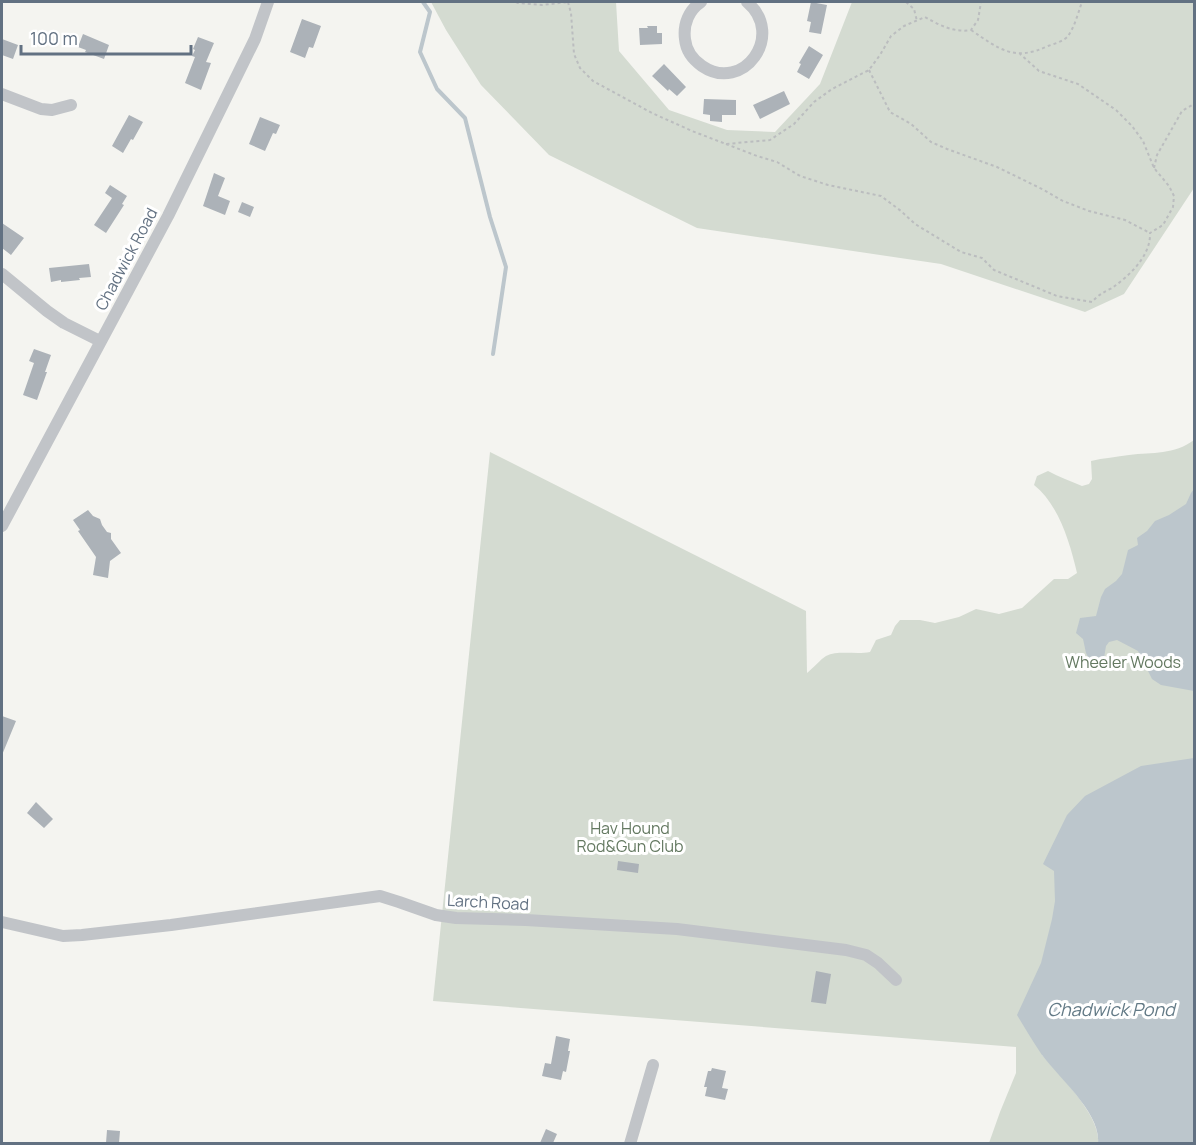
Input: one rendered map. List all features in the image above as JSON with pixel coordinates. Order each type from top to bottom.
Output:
[{"type":"street","name":"Chadwick Road","points":[[2,526],[168,216],[255,39],[268,2]]},
{"type":"street","points":[[700,2],[687,19],[684,35],[686,43],[698,63],[721,73],[745,66],[760,48],[762,23],[747,2]]},
{"type":"street","points":[[2,94],[41,109],[52,110],[71,105]]},
{"type":"street","points":[[2,274],[64,323],[100,341]]},
{"type":"street","name":"Larch Road","points":[[2,922],[63,936],[82,935],[380,896],[436,915],[456,918],[677,929],[846,950],[866,955],[896,980]]},
{"type":"street","points":[[630,1143],[652,1065]]},
{"type":"path","points":[[516,2],[542,5],[568,2],[574,54],[580,68],[593,81],[652,113],[692,131],[777,162],[800,176],[828,185],[881,196],[915,224],[961,252],[982,258],[994,270],[1057,296],[1092,302],[1140,261],[1150,240],[1150,233]]},
{"type":"path","points":[[906,2],[914,9],[917,21]]},
{"type":"path","points":[[971,30],[978,20],[981,2]]},
{"type":"path","points":[[726,144],[770,140],[794,124],[814,102],[832,89],[869,70],[891,36],[904,26],[925,17],[959,32],[971,30],[1001,50],[1020,54],[1034,52],[1067,38],[1082,2]]},
{"type":"path","points":[[1020,54],[1039,71],[1078,84],[1116,110],[1143,141],[1154,168],[1174,196],[1173,207],[1163,225],[1150,233]]},
{"type":"path","points":[[869,70],[890,112],[911,124],[931,142],[997,167],[1063,201],[1089,211],[1125,220],[1150,233]]},
{"type":"path","points":[[1154,168],[1157,155],[1182,111],[1194,104]]},
{"type":"green space","points":[[431,2],[616,2],[619,51],[669,110],[727,130],[775,132],[820,84],[852,2],[1194,2],[1194,188],[1124,294],[1085,312],[941,264],[697,228],[549,155],[481,85]]},
{"type":"green space","name":"Hav Hound Rod&Gun Club","points":[[1194,440],[1194,767],[1075,854],[1042,1055],[1086,1109],[1097,1132],[1098,1143],[989,1143],[1016,1073],[1016,1047],[433,1001],[490,452],[806,611],[807,673],[824,657],[831,654],[870,652],[876,640],[891,635],[900,620],[935,623],[959,617],[976,609],[999,614],[1022,608],[1054,579],[1068,579],[1077,573],[1067,537],[1057,514],[1043,493],[1034,485],[1037,476],[1048,471],[1082,486],[1089,484],[1092,479],[1091,461],[1171,451]]},
{"type":"water","points":[[1194,489],[1194,691],[1161,685],[1152,679],[1138,651],[1117,640],[1109,642],[1106,646],[1104,658],[1091,663],[1083,639],[1076,633],[1080,618],[1096,616],[1105,589],[1122,574],[1128,550],[1138,545],[1137,538],[1155,521],[1186,504]]},
{"type":"water","name":"Chadwick Pond","points":[[1194,758],[1194,1143],[1098,1143],[1093,1120],[1086,1108],[1042,1055],[1017,1015],[1041,963],[1052,919],[1055,901],[1054,871],[1043,864],[1067,815],[1085,796],[1141,766]]},
{"type":"building","points":[[811,2],[827,5],[821,34],[809,32],[811,22],[807,21]]},
{"type":"building","points":[[302,19],[321,26],[313,48],[309,47],[305,58],[290,52]]},
{"type":"building","points":[[647,26],[657,26],[657,33],[662,33],[662,44],[640,45],[639,28],[648,28]]},
{"type":"building","points":[[83,34],[109,45],[104,59],[78,47]]},
{"type":"building","points":[[198,37],[214,43],[206,62],[211,63],[201,90],[185,83],[195,57],[192,56],[195,50],[193,49]]},
{"type":"building","points":[[2,39],[18,45],[13,59],[2,55]]},
{"type":"building","points":[[809,46],[823,55],[809,79],[797,72],[801,64],[799,63]]},
{"type":"building","points":[[664,64],[686,87],[677,96],[652,76]]},
{"type":"building","points":[[784,91],[790,104],[760,119],[753,105]]},
{"type":"building","points":[[704,99],[736,100],[736,115],[722,115],[722,122],[710,121],[710,115],[703,114]]},
{"type":"building","points":[[129,115],[143,122],[123,153],[112,146]]},
{"type":"building","points":[[260,117],[280,125],[276,134],[273,133],[265,151],[249,144]]},
{"type":"building","points":[[214,173],[225,178],[218,196],[230,201],[225,215],[203,206]]},
{"type":"building","points":[[110,185],[127,196],[122,204],[124,205],[106,233],[94,225],[112,198],[105,193]]},
{"type":"building","points":[[242,202],[254,207],[250,217],[238,212]]},
{"type":"building","points":[[2,223],[24,238],[11,255],[2,248]]},
{"type":"building","points":[[89,264],[91,277],[51,282],[49,268]]},
{"type":"building","points":[[34,349],[51,355],[37,400],[23,395],[34,363],[29,361]]},
{"type":"building","points":[[88,510],[100,519],[107,532],[111,533],[111,539],[121,553],[110,561],[108,578],[93,575],[96,557],[73,520]]},
{"type":"building","points":[[2,716],[16,721],[2,755]]},
{"type":"building","points":[[36,802],[53,819],[44,828],[27,813]]},
{"type":"building","points":[[618,861],[639,864],[638,873],[617,870]]},
{"type":"building","points":[[816,971],[831,974],[826,1004],[811,1002]]},
{"type":"building","points":[[556,1036],[570,1039],[566,1072],[563,1071],[561,1080],[542,1076],[545,1063],[551,1064]]},
{"type":"building","points":[[712,1068],[726,1071],[722,1088],[728,1089],[725,1100],[705,1096],[707,1087],[704,1087],[708,1071]]},
{"type":"building","points":[[546,1129],[557,1134],[553,1143],[540,1143]]},
{"type":"building","points":[[107,1130],[120,1131],[119,1143],[106,1143]]},
{"type":"waterway","points":[[423,2],[430,12],[420,52],[437,89],[465,118],[490,217],[506,267],[493,354]]},
{"type":"park label","name":"Wheeler Woods","points":[[1123,662]]}]
